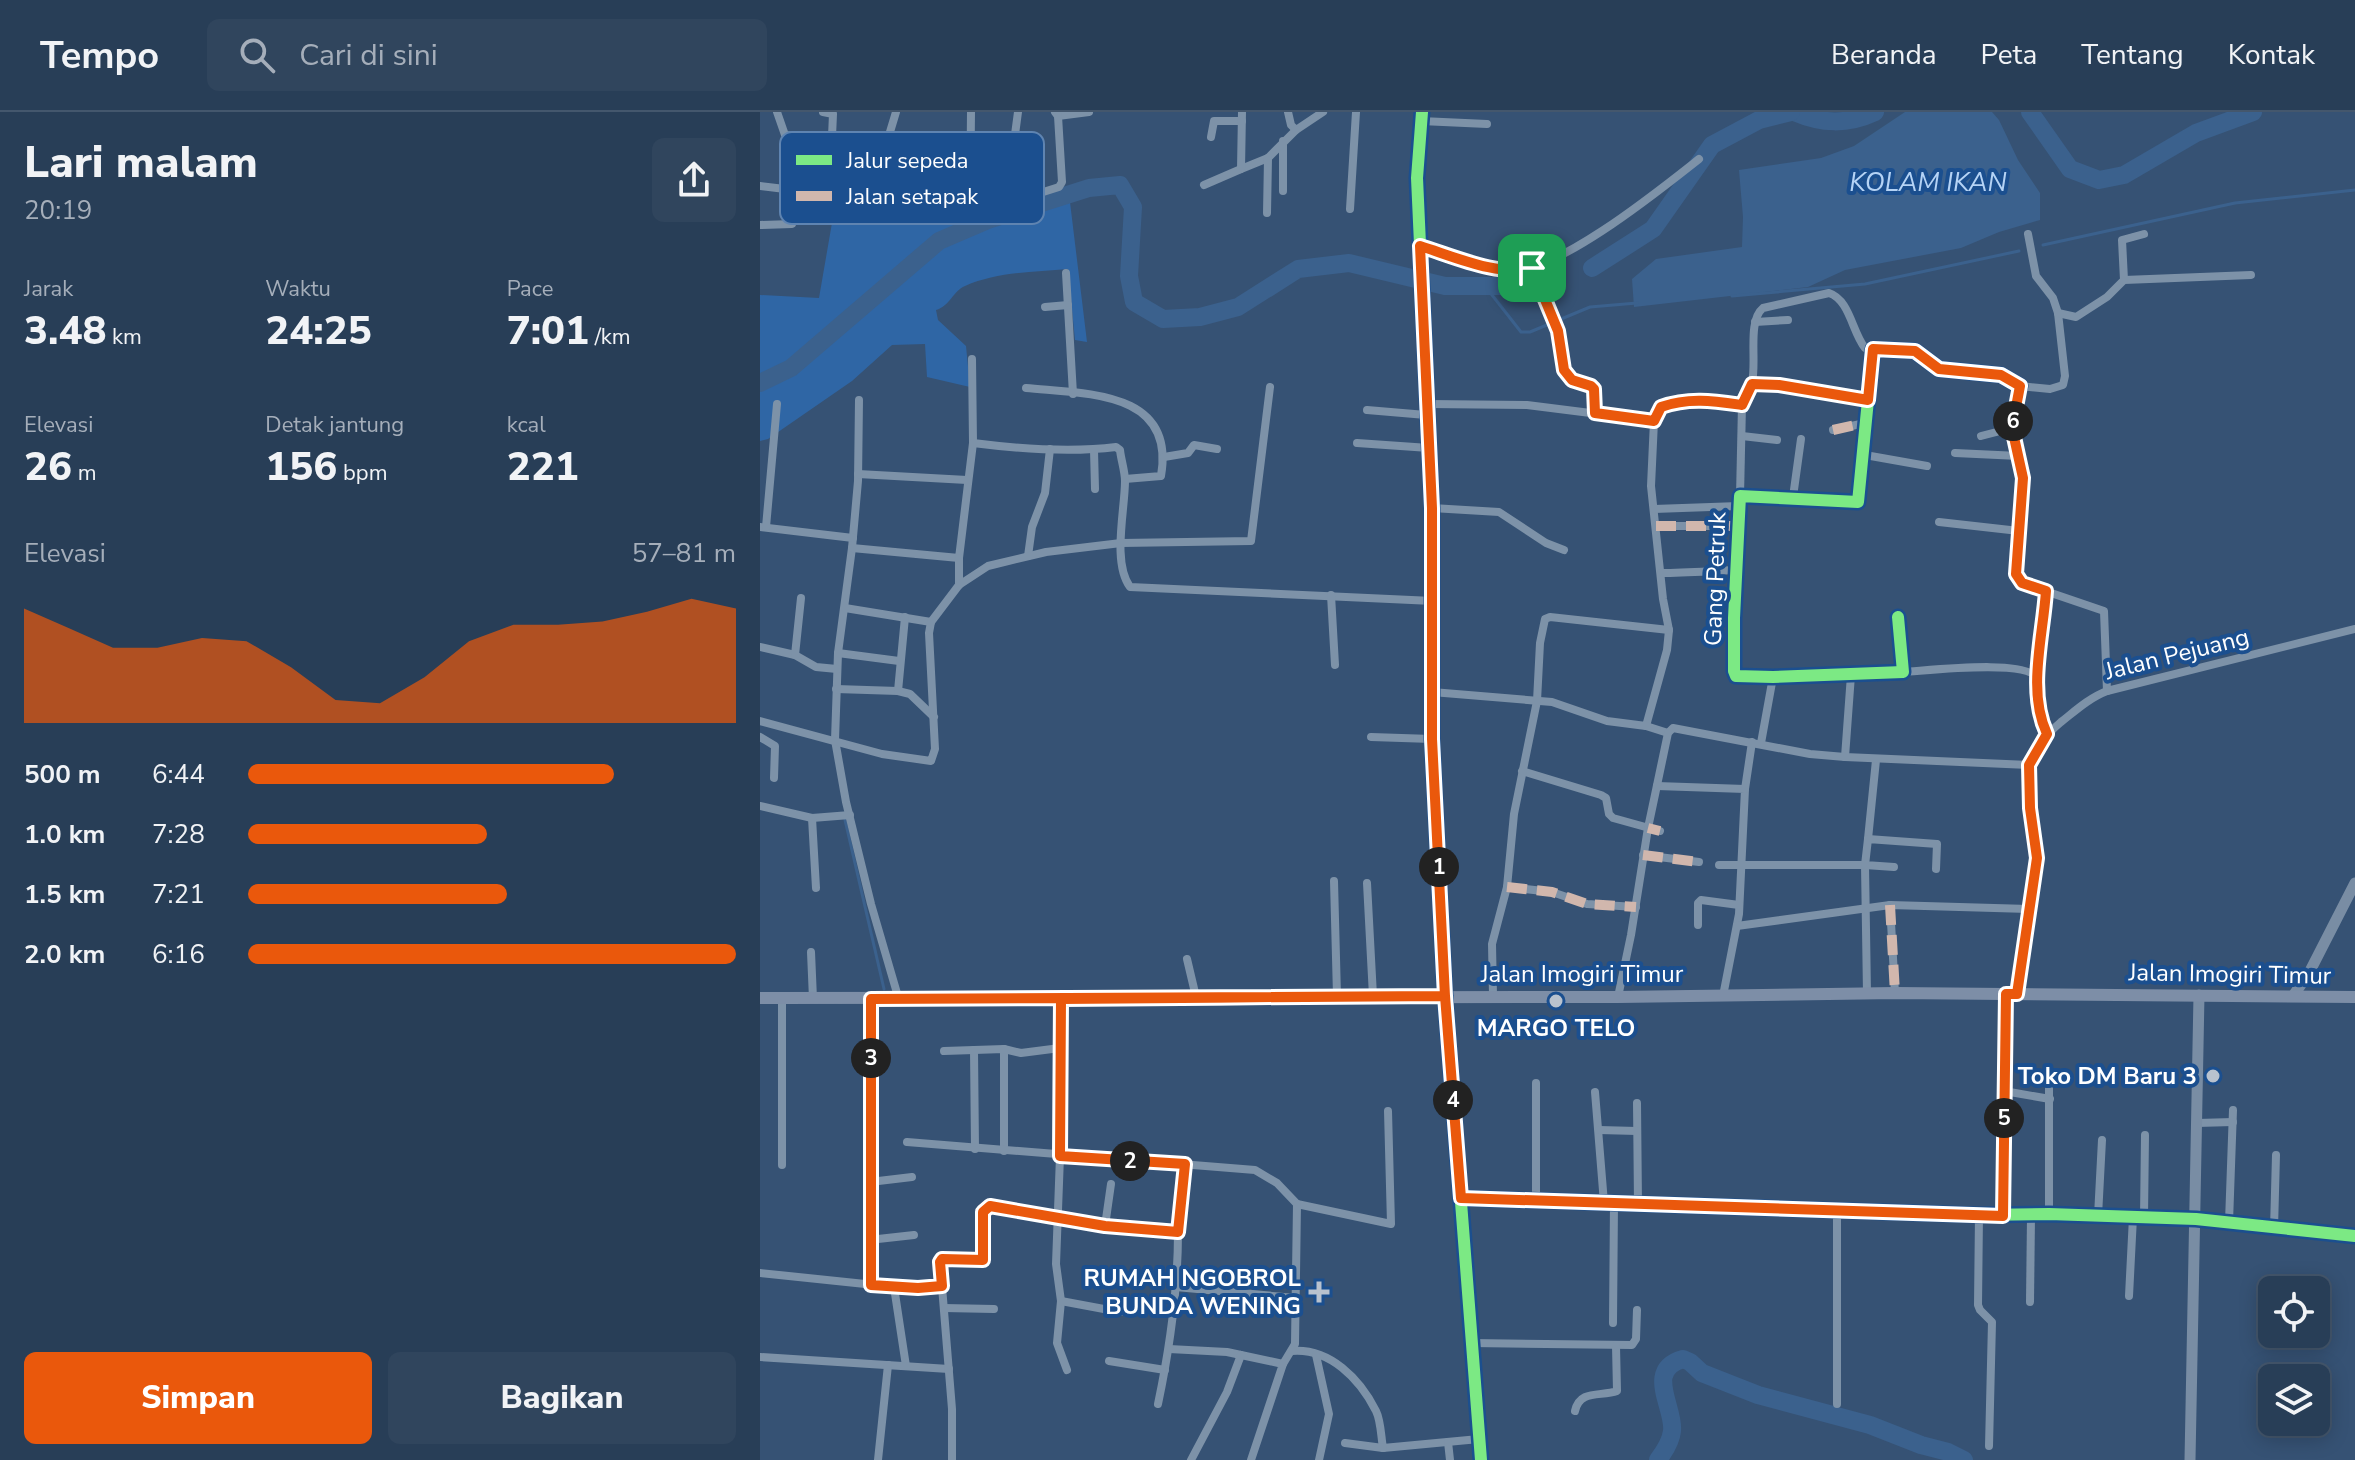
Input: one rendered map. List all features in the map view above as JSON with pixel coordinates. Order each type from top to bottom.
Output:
[{"type":"main road","name":"Jalan Imogiri Timur","points":[[760,998],[1618,997],[1895,993],[2355,997]]},
{"type":"street","points":[[777,112],[784,132]]},
{"type":"street","points":[[890,132],[896,112]]},
{"type":"street","points":[[970,132],[971,112]]},
{"type":"street","points":[[1015,132],[1018,112]]},
{"type":"street","points":[[1044,190],[1061,185],[1057,114],[1089,112]]},
{"type":"street","points":[[1288,112],[1291,125],[1296,130]]},
{"type":"street","points":[[1204,185],[1268,158],[1296,130],[1323,112]]},
{"type":"street","points":[[1350,209],[1356,112]]},
{"type":"street","points":[[1211,137],[1214,121],[1242,117],[1241,169]]},
{"type":"street","points":[[1481,1460],[1445,996],[1432,739],[1432,508],[1417,178],[1421,117],[1487,124]]},
{"type":"street","points":[[1283,141],[1283,191]]},
{"type":"street","points":[[1267,213],[1268,158]]},
{"type":"street","points":[[1420,246],[1509,271],[1532,268],[1586,240],[1626,214],[1699,159]]},
{"type":"street","points":[[760,186],[780,188]]},
{"type":"street","points":[[760,225],[792,224]]},
{"type":"street","points":[[1740,496],[1742,405],[1752,384],[1755,322],[1763,308],[1829,293],[1843,302],[1865,348],[1915,351],[1939,369],[2001,375],[2020,386],[2050,389],[2063,385],[2065,376],[2058,313],[2053,298],[2036,276],[2028,234]]},
{"type":"street","points":[[2124,280],[2122,240],[2144,234]]},
{"type":"street","points":[[1532,268],[1558,331],[1564,370],[1572,380],[1594,389],[1595,413]]},
{"type":"street","points":[[1066,273],[1073,394]]},
{"type":"street","points":[[2058,313],[2076,317],[2085,313],[2124,280],[2251,275]]},
{"type":"street","points":[[1045,307],[1068,305]]},
{"type":"street","points":[[1755,322],[1788,320]]},
{"type":"street","name":"Gang Petruk","points":[[1873,349],[1858,502],[1740,496],[1735,570],[1734,674],[1741,677],[1851,675],[2002,667],[2026,670],[2036,675]]},
{"type":"street","points":[[959,585],[959,558],[973,443],[972,359]]},
{"type":"street","points":[[1752,384],[1779,385],[1868,400]]},
{"type":"street","points":[[2020,386],[2012,428],[2023,478],[2018,579],[2104,611],[2107,691]]},
{"type":"street","points":[[760,722],[882,754],[931,761],[935,749],[929,649],[931,622],[959,585],[988,566],[1028,556],[1121,543],[1251,541],[1270,387]]},
{"type":"street","points":[[1026,388],[1106,396],[1143,412],[1152,421],[1164,457],[1160,477],[1125,479]]},
{"type":"street","points":[[859,400],[858,474],[853,543],[838,653],[835,740],[883,999],[870,1182],[871,1285]]},
{"type":"street","points":[[1646,726],[1667,650],[1669,630],[1651,486],[1654,421],[1661,407],[1675,402],[1690,400],[1742,405]]},
{"type":"street","points":[[777,404],[763,527],[959,558]]},
{"type":"street","points":[[1367,410],[1527,405],[1654,421]]},
{"type":"street","points":[[1833,430],[1865,423]]},
{"type":"street","points":[[1981,436],[2012,428]]},
{"type":"street","points":[[1742,436],[1777,440]]},
{"type":"street","points":[[1793,497],[1801,439]]},
{"type":"street","points":[[973,443],[1021,449],[1118,448],[1125,479],[1121,543],[1124,575],[1130,587],[1433,601]]},
{"type":"street","points":[[1357,443],[1429,448]]},
{"type":"street","points":[[1164,457],[1188,453],[1194,445],[1217,449]]},
{"type":"street","points":[[1028,556],[1032,527],[1045,493],[1050,449]]},
{"type":"street","points":[[1094,450],[1095,489]]},
{"type":"street","points":[[1955,453],[2019,456]]},
{"type":"street","points":[[1865,455],[1927,466]]},
{"type":"street","points":[[858,474],[967,480]]},
{"type":"street","points":[[1654,509],[1739,506]]},
{"type":"street","points":[[1432,508],[1499,512],[1536,537],[1564,550]]},
{"type":"street","points":[[1939,522],[2019,531]]},
{"type":"street","points":[[1656,526],[1738,526]]},
{"type":"street","points":[[1661,573],[1706,574],[1735,570]]},
{"type":"street","points":[[2046,591],[2044,633],[2036,675],[2040,715],[2047,734]]},
{"type":"street","points":[[1331,595],[1335,665]]},
{"type":"street","points":[[795,655],[801,598]]},
{"type":"street","points":[[845,608],[931,622]]},
{"type":"street","points":[[898,691],[905,617]]},
{"type":"street","points":[[1493,996],[1492,944],[1507,887],[1514,814],[1537,701],[1540,643],[1547,617],[1669,630]]},
{"type":"street","points":[[1898,617],[1903,672]]},
{"type":"street","name":"Jalan Pejuang","points":[[2029,765],[2047,734],[2082,705],[2107,691],[2355,629]]},
{"type":"street","points":[[760,647],[795,655],[816,667],[837,669]]},
{"type":"street","points":[[838,653],[899,661]]},
{"type":"street","points":[[1845,757],[1851,675]]},
{"type":"street","points":[[1723,996],[1737,926],[1745,789],[1773,677]]},
{"type":"street","points":[[836,689],[898,691],[914,696],[934,717]]},
{"type":"street","points":[[1432,692],[1552,702],[1607,721],[1646,726],[1668,733]]},
{"type":"street","points":[[1618,997],[1668,733],[1676,728],[1810,754],[1876,760],[2029,765],[2030,808],[2037,858],[2011,994],[2004,1091],[2003,1216]]},
{"type":"street","points":[[760,737],[775,746],[774,778]]},
{"type":"street","points":[[1371,737],[1432,739]]},
{"type":"street","points":[[1867,994],[1865,865],[1876,760]]},
{"type":"street","points":[[1522,771],[1606,798],[1613,818],[1660,831]]},
{"type":"street","points":[[1657,786],[1745,789]]},
{"type":"street","points":[[760,806],[812,818],[850,815]]},
{"type":"street","points":[[812,818],[816,888]]},
{"type":"street","points":[[1868,839],[1937,844],[1936,869]]},
{"type":"street","points":[[1643,855],[1699,862]]},
{"type":"street","points":[[1719,865],[1894,867]]},
{"type":"street","points":[[1334,881],[1337,996]]},
{"type":"street","points":[[1367,883],[1373,996]]},
{"type":"street","points":[[2293,996],[2309,973],[2355,883]]},
{"type":"street","points":[[1507,887],[1552,892],[1587,904],[1636,907]]},
{"type":"street","points":[[1698,925],[1698,903],[1701,900],[1739,905]]},
{"type":"street","points":[[1737,926],[1890,905],[2029,909]]},
{"type":"street","points":[[1890,905],[1895,993]]},
{"type":"street","points":[[811,952],[813,999]]},
{"type":"street","points":[[1187,959],[1196,997]]},
{"type":"street","points":[[2190,1460],[2199,995]]},
{"type":"street","points":[[782,998],[782,1165]]},
{"type":"street","points":[[1061,999],[1056,1264],[1061,1301],[1057,1343],[1067,1370]]},
{"type":"street","points":[[944,1051],[1004,1049],[1021,1053],[1060,1048]]},
{"type":"street","points":[[1004,1049],[1004,1151]]},
{"type":"street","points":[[974,1050],[975,1149]]},
{"type":"street","points":[[1536,1083],[1536,1201]]},
{"type":"street","points":[[2049,1087],[2049,1214]]},
{"type":"street","points":[[2004,1091],[2050,1099]]},
{"type":"street","points":[[1595,1092],[1609,1203],[1613,1323]]},
{"type":"street","points":[[1637,1103],[1638,1204]]},
{"type":"street","points":[[2229,1222],[2233,1110]]},
{"type":"street","points":[[907,1142],[1255,1170],[1277,1183],[1297,1204],[1392,1223],[1388,1111]]},
{"type":"street","points":[[2197,1123],[2233,1122]]},
{"type":"street","points":[[1599,1130],[1637,1131]]},
{"type":"street","points":[[2144,1217],[2145,1135]]},
{"type":"street","points":[[2098,1216],[2102,1140]]},
{"type":"street","points":[[2274,1229],[2276,1155]]},
{"type":"street","points":[[1158,1404],[1169,1349],[1176,1287],[1185,1164]]},
{"type":"street","points":[[870,1182],[912,1177]]},
{"type":"street","points":[[1105,1226],[1111,1184]]},
{"type":"street","points":[[1461,1198],[2003,1216],[2049,1214],[2196,1219],[2355,1236]]},
{"type":"street","points":[[1251,1460],[1283,1364],[1292,1351],[1295,1334],[1297,1204]]},
{"type":"street","points":[[952,1460],[949,1369],[940,1262],[942,1259],[983,1260],[985,1209],[997,1205],[1058,1219],[1178,1232]]},
{"type":"street","points":[[1837,1211],[1837,1404]]},
{"type":"street","points":[[1979,1215],[1978,1305],[1992,1322],[1989,1446]]},
{"type":"street","points":[[2030,1302],[2031,1216]]},
{"type":"street","points":[[2129,1296],[2133,1217]]},
{"type":"street","points":[[869,1240],[914,1235]]},
{"type":"street","points":[[760,1273],[894,1287],[942,1286]]},
{"type":"street","points":[[894,1287],[906,1366]]},
{"type":"street","points":[[1176,1287],[1295,1298]]},
{"type":"street","points":[[1061,1301],[1120,1312]]},
{"type":"street","points":[[944,1308],[994,1309]]},
{"type":"street","points":[[1472,1343],[1616,1346],[1635,1343],[1637,1310]]},
{"type":"street","points":[[1575,1411],[1578,1401],[1585,1396],[1617,1391],[1616,1346]]},
{"type":"street","points":[[1169,1349],[1213,1350],[1283,1364]]},
{"type":"street","points":[[1292,1351],[1316,1355],[1342,1366],[1352,1375],[1377,1412],[1383,1448]]},
{"type":"street","points":[[1191,1460],[1227,1392],[1241,1355]]},
{"type":"street","points":[[1316,1355],[1329,1414],[1319,1460]]},
{"type":"street","points":[[760,1357],[949,1369]]},
{"type":"street","points":[[1109,1361],[1165,1370]]},
{"type":"street","points":[[878,1460],[888,1365]]},
{"type":"street","points":[[1345,1443],[1383,1448],[1479,1439]]},
{"type":"street","points":[[1448,1442],[1450,1460]]},
{"type":"shaded area","points":[[1069,194],[1087,342],[1075,340],[1068,269],[1016,273],[977,281],[961,288],[936,310],[938,320],[966,346],[970,387],[927,377],[925,344],[892,345],[852,381],[768,439],[760,441],[760,295],[819,298],[832,224],[1044,224],[1044,203]]},
{"type":"water","name":"KOLAM IKAN","points":[[1905,112],[1992,112],[2040,193],[2040,220],[1961,248],[1845,270],[1808,287],[1634,307],[1632,279],[1656,259],[1742,247],[1739,170],[1821,158],[1854,146]]},
{"type":"waterway","points":[[1592,268],[1653,229],[1712,145],[1759,120],[1791,112]]},
{"type":"waterway","points":[[1794,112],[1834,121],[1875,112]]},
{"type":"waterway","points":[[2030,112],[2070,169],[2099,180],[2124,175],[2196,133],[2253,112]]},
{"type":"waterway","points":[[1044,202],[1089,188],[1120,185],[1133,207],[1129,276],[1134,302],[1163,319],[1200,317],[1238,307],[1298,269],[1349,263],[1445,286],[1508,286]]},
{"type":"waterway","points":[[2043,245],[2235,203],[2355,190]]},
{"type":"waterway","points":[[760,383],[791,368],[939,241],[979,224]]},
{"type":"waterway","points":[[1732,296],[1865,284],[2019,251]]},
{"type":"waterway","points":[[1485,286],[1521,332],[1530,332],[1590,307],[1637,303]]},
{"type":"waterway","points":[[845,820],[884,989]]},
{"type":"waterway","points":[[1658,1460],[1672,1431],[1664,1390],[1665,1372],[1671,1364],[1683,1359],[1702,1373],[1758,1395],[1870,1425],[1964,1460]]},
{"type":"marked path","points":[[1833,430],[1865,423]]},
{"type":"marked path","points":[[1656,526],[1738,526]]},
{"type":"marked path","points":[[1648,828],[1660,831]]},
{"type":"marked path","points":[[1643,855],[1699,862]]},
{"type":"marked path","points":[[1507,887],[1552,892],[1587,904],[1636,907]]},
{"type":"marked path","points":[[1890,905],[1895,993]]},
{"type":"marked path","points":[[2003,1216],[2006,994]]},
{"type":"cycle path","points":[[1422,112],[1417,178],[1432,508],[1432,739],[1445,996],[1481,1460]]},
{"type":"cycle path","points":[[1898,617],[1903,672],[1736,676],[1734,618],[1740,496],[1858,502],[1873,349],[1915,351],[1939,369],[2001,375],[2020,386]]},
{"type":"cycle path","points":[[1461,1198],[2196,1219],[2355,1236]]},
{"type":"place","name":"MARGO TELO","points":[[1556,1001]]},
{"type":"place","name":"Toko DM Baru 3","points":[[2213,1076]]},
{"type":"place","name":"RUMAH NGOBROL BUNDA WENING","points":[[1319,1292]]},
{"type":"route","points":[[1532,268],[1509,271],[1420,246],[1432,508],[1432,739],[1445,996],[1061,999],[1060,1156],[1185,1164],[1178,1232],[1105,1226],[990,1206],[983,1212],[983,1260],[942,1259],[942,1286],[871,1285],[871,999],[1445,996],[1461,1198],[2003,1216],[2006,994],[2017,994],[2036,872],[2029,765],[2047,734],[2040,715],[2036,675],[2044,633],[2046,591],[2022,583],[2016,574],[2023,478],[2012,428],[2020,386],[2001,375],[1939,369],[1915,351],[1873,349],[1868,400],[1802,388],[1752,384],[1742,405],[1690,400],[1675,402],[1661,407],[1654,421],[1595,413],[1594,389],[1572,380],[1564,370],[1558,331],[1532,268]]}]
